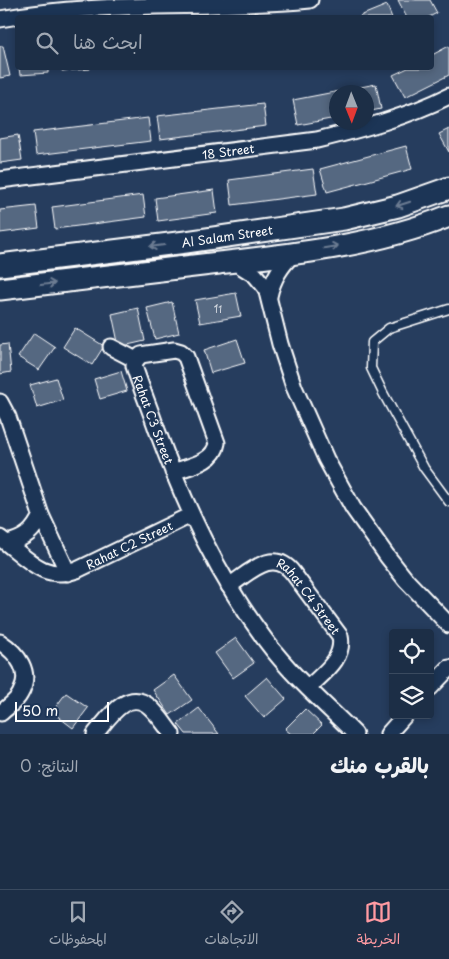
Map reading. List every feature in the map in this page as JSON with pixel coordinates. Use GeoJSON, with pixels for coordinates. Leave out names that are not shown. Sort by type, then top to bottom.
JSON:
{"type":"FeatureCollection","features":[{"type":"Feature","properties":{"kind":"street"},"geometry":{"type":"LineString","coordinates":[[21,15],[81,8],[228,2],[265,4],[310,0]]}},
{"type":"Feature","properties":{"kind":"street"},"geometry":{"type":"LineString","coordinates":[[0,19],[15,16]]}},
{"type":"Feature","properties":{"kind":"street","name":"18 Street"},"geometry":{"type":"LineString","coordinates":[[0,180],[317,140],[360,130],[394,119],[449,96]]}},
{"type":"Feature","properties":{"kind":"street","name":"Al Salam Street"},"geometry":{"type":"LineString","coordinates":[[0,265],[186,242],[344,219],[398,206],[449,188]]}},
{"type":"Feature","properties":{"kind":"street","name":"Al Salam Street"},"geometry":{"type":"LineString","coordinates":[[0,289],[294,253],[359,242],[449,216]]}},
{"type":"Feature","properties":{"kind":"street"},"geometry":{"type":"LineString","coordinates":[[269,296],[278,271],[294,253]]}},
{"type":"Feature","properties":{"kind":"street"},"geometry":{"type":"LineString","coordinates":[[233,261],[255,274],[269,296],[289,373],[314,434],[353,508],[387,556],[426,603],[449,626]]}},
{"type":"Feature","properties":{"kind":"street"},"geometry":{"type":"LineString","coordinates":[[112,347],[136,360]]}},
{"type":"Feature","properties":{"kind":"street","name":"Rahat C3 Street"},"geometry":{"type":"LineString","coordinates":[[173,472],[207,460],[216,450],[215,436],[186,357],[181,352],[174,350],[141,355],[136,360],[134,366],[173,472],[191,515],[229,586]]}},
{"type":"Feature","properties":{"kind":"street"},"geometry":{"type":"LineString","coordinates":[[0,402],[8,417],[42,515],[68,573],[59,575],[43,570],[4,541]]}},
{"type":"Feature","properties":{"kind":"street"},"geometry":{"type":"LineString","coordinates":[[4,541],[22,539],[28,535],[34,530],[42,515]]}},
{"type":"Feature","properties":{"kind":"street","name":"Rahat C2 Street"},"geometry":{"type":"LineString","coordinates":[[68,573],[191,515]]}},
{"type":"Feature","properties":{"kind":"street","name":"Rahat C4 Street"},"geometry":{"type":"LineString","coordinates":[[229,586],[270,561],[279,561],[287,565],[340,636],[342,645],[340,654],[335,661],[308,688]]}},
{"type":"Feature","properties":{"kind":"street"},"geometry":{"type":"LineString","coordinates":[[229,586],[267,642],[287,666],[355,734]]}},
{"type":"Feature","properties":{"kind":"street"},"geometry":{"type":"LineString","coordinates":[[0,642],[20,658],[24,670],[24,682],[20,693],[0,714]]}},
{"type":"Feature","properties":{"kind":"street"},"geometry":{"type":"LineString","coordinates":[[434,684],[449,668]]}},
{"type":"Feature","properties":{"kind":"street"},"geometry":{"type":"LineString","coordinates":[[95,734],[121,705],[131,701],[141,702],[150,707],[172,734]]}},
{"type":"Feature","properties":{"kind":"street"},"geometry":{"type":"LineString","coordinates":[[388,734],[401,719]]}},
{"type":"Feature","properties":{"kind":"lane"},"geometry":{"type":"LineString","coordinates":[[449,309],[389,328],[372,342],[371,368],[424,468],[449,502]]}},
{"type":"Feature","properties":{"kind":"building"},"geometry":{"type":"Polygon","coordinates":[[[398,0],[430,0],[437,13],[433,15],[406,15],[398,0]]]}},
{"type":"Feature","properties":{"kind":"building"},"geometry":{"type":"Polygon","coordinates":[[[387,5],[391,15],[362,15],[387,5]]]}},
{"type":"Feature","properties":{"kind":"building"},"geometry":{"type":"Polygon","coordinates":[[[0,46],[3,46],[10,76],[0,78],[0,46]]]}},
{"type":"Feature","properties":{"kind":"building"},"geometry":{"type":"Polygon","coordinates":[[[449,46],[449,75],[405,97],[393,75],[404,70],[434,70],[434,54],[449,46]]]}},
{"type":"Feature","properties":{"kind":"building"},"geometry":{"type":"Polygon","coordinates":[[[19,70],[48,70],[48,73],[20,75],[19,70]]]}},
{"type":"Feature","properties":{"kind":"building"},"geometry":{"type":"Polygon","coordinates":[[[376,84],[381,109],[374,110],[374,85],[371,85],[376,84]]]}},
{"type":"Feature","properties":{"kind":"building"},"geometry":{"type":"Polygon","coordinates":[[[329,93],[329,119],[298,125],[293,100],[329,93]]]}},
{"type":"Feature","properties":{"kind":"building"},"geometry":{"type":"Polygon","coordinates":[[[263,104],[266,126],[160,139],[157,116],[263,104]]]}},
{"type":"Feature","properties":{"kind":"building"},"geometry":{"type":"Polygon","coordinates":[[[148,118],[151,141],[36,155],[33,132],[148,118]]]}},
{"type":"Feature","properties":{"kind":"building"},"geometry":{"type":"Polygon","coordinates":[[[449,129],[449,152],[439,134],[449,129]]]}},
{"type":"Feature","properties":{"kind":"building"},"geometry":{"type":"Polygon","coordinates":[[[18,135],[22,160],[0,163],[0,138],[18,135]]]}},
{"type":"Feature","properties":{"kind":"building"},"geometry":{"type":"Polygon","coordinates":[[[406,146],[412,169],[327,192],[320,169],[406,146]]]}},
{"type":"Feature","properties":{"kind":"building"},"geometry":{"type":"Polygon","coordinates":[[[313,169],[317,194],[232,205],[229,180],[313,169]]]}},
{"type":"Feature","properties":{"kind":"building"},"geometry":{"type":"Polygon","coordinates":[[[214,190],[217,213],[158,221],[155,198],[214,190]]]}},
{"type":"Feature","properties":{"kind":"building"},"geometry":{"type":"Polygon","coordinates":[[[143,195],[146,217],[55,229],[52,207],[143,195]]]}},
{"type":"Feature","properties":{"kind":"building"},"geometry":{"type":"Polygon","coordinates":[[[36,206],[39,228],[0,233],[0,210],[36,206]]]}},
{"type":"Feature","properties":{"kind":"building"},"geometry":{"type":"Polygon","coordinates":[[[236,293],[241,316],[200,323],[195,300],[236,293]]]}},
{"type":"Feature","properties":{"kind":"building"},"geometry":{"type":"Polygon","coordinates":[[[172,302],[179,333],[155,339],[147,308],[172,302]]]}},
{"type":"Feature","properties":{"kind":"building"},"geometry":{"type":"Polygon","coordinates":[[[138,308],[145,341],[119,347],[112,314],[138,308]]]}},
{"type":"Feature","properties":{"kind":"building"},"geometry":{"type":"Polygon","coordinates":[[[75,328],[104,346],[92,365],[63,347],[75,328]]]}},
{"type":"Feature","properties":{"kind":"building"},"geometry":{"type":"Polygon","coordinates":[[[34,333],[55,347],[39,370],[18,357],[34,333]]]}},
{"type":"Feature","properties":{"kind":"building"},"geometry":{"type":"Polygon","coordinates":[[[237,339],[245,363],[211,373],[204,350],[237,339]]]}},
{"type":"Feature","properties":{"kind":"building"},"geometry":{"type":"Polygon","coordinates":[[[8,344],[11,372],[0,374],[0,345],[8,344]]]}},
{"type":"Feature","properties":{"kind":"building"},"geometry":{"type":"Polygon","coordinates":[[[121,371],[127,391],[100,399],[94,379],[121,371]]]}},
{"type":"Feature","properties":{"kind":"building"},"geometry":{"type":"Polygon","coordinates":[[[56,378],[63,400],[37,408],[30,385],[56,378]]]}},
{"type":"Feature","properties":{"kind":"building"},"geometry":{"type":"Polygon","coordinates":[[[236,638],[254,663],[233,678],[215,653],[236,638]]]}},
{"type":"Feature","properties":{"kind":"building"},"geometry":{"type":"Polygon","coordinates":[[[174,675],[192,700],[170,715],[153,690],[174,675]]]}},
{"type":"Feature","properties":{"kind":"building"},"geometry":{"type":"Polygon","coordinates":[[[267,677],[286,699],[264,718],[245,696],[267,677]]]}},
{"type":"Feature","properties":{"kind":"building"},"geometry":{"type":"Polygon","coordinates":[[[66,693],[88,708],[73,728],[52,712],[66,693]]]}},
{"type":"Feature","properties":{"kind":"building"},"geometry":{"type":"Polygon","coordinates":[[[199,708],[219,734],[186,734],[178,724],[199,708]]]}},
{"type":"Feature","properties":{"kind":"building"},"geometry":{"type":"Polygon","coordinates":[[[305,709],[322,725],[313,734],[291,734],[285,729],[305,709]]]}}]}
